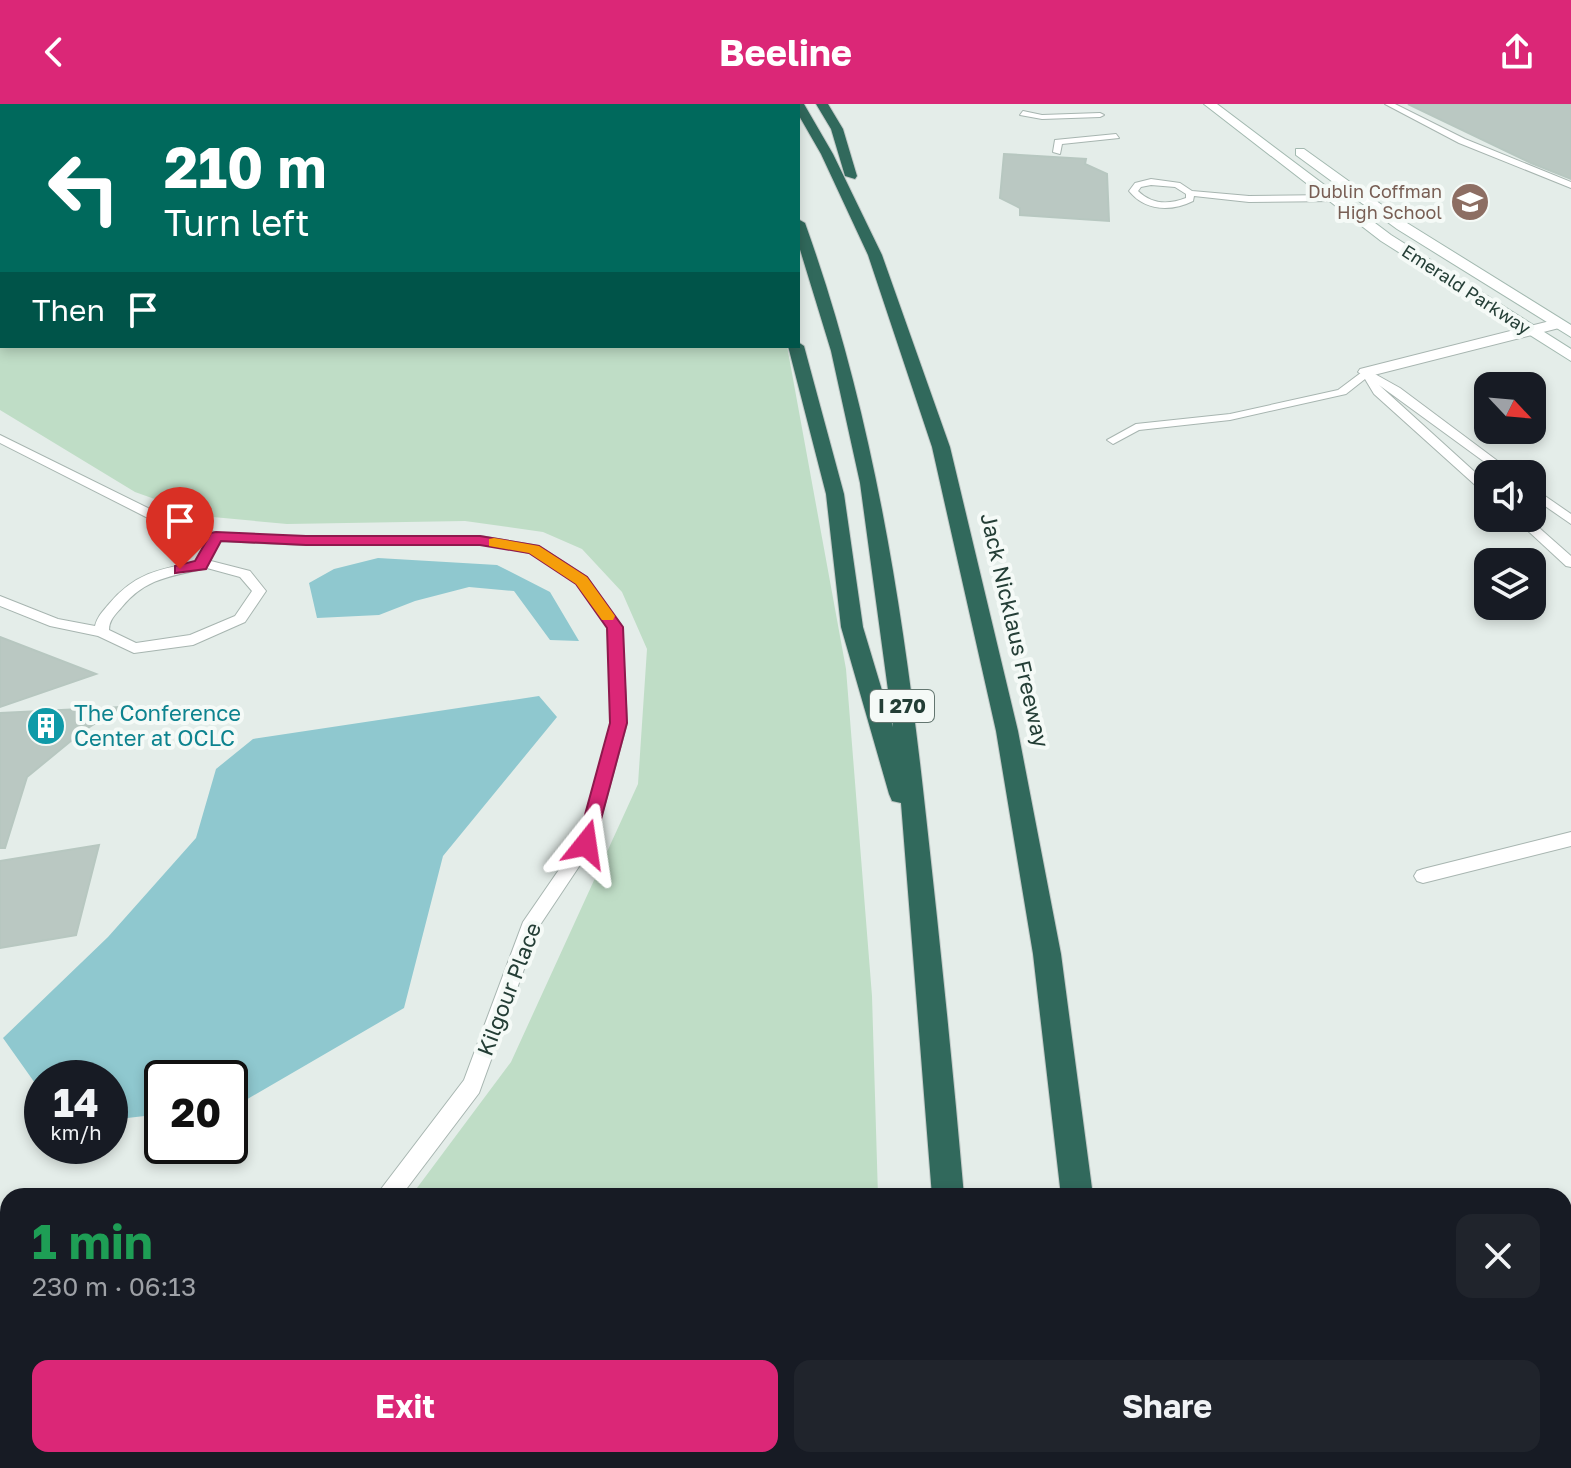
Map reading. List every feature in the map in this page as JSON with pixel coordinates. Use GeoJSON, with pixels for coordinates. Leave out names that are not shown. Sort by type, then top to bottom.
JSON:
{"type":"FeatureCollection","features":[{"type":"Feature","properties":{"kind":"highway"},"geometry":{"type":"LineString","coordinates":[[822,104],[837,129],[875,255]]}},
{"type":"Feature","properties":{"kind":"highway","name":"Jack Nicklaus Freeway"},"geometry":{"type":"LineString","coordinates":[[800,107],[827,154],[875,255],[941,447],[1007,731],[1047,954],[1076,1188]]}},
{"type":"Feature","properties":{"kind":"highway","name":"I 270"},"geometry":{"type":"LineString","coordinates":[[800,229],[842,359],[888,584],[932,979],[947,1188]]}},
{"type":"Feature","properties":{"kind":"highway"},"geometry":{"type":"LineString","coordinates":[[797,348],[835,494],[852,627],[918,849]]}},
{"type":"Feature","properties":{"kind":"main road","name":"Emerald Parkway"},"geometry":{"type":"LineString","coordinates":[[1210,104],[1398,246],[1571,356]]}},
{"type":"Feature","properties":{"kind":"main road","name":"Emerald Parkway"},"geometry":{"type":"LineString","coordinates":[[1292,146],[1402,226],[1565,328]]}},
{"type":"Feature","properties":{"kind":"main road"},"geometry":{"type":"LineString","coordinates":[[1366,372],[1530,331],[1565,328]]}},
{"type":"Feature","properties":{"kind":"lane"},"geometry":{"type":"LineString","coordinates":[[1389,104],[1462,141],[1571,185]]}},
{"type":"Feature","properties":{"kind":"lane"},"geometry":{"type":"LineString","coordinates":[[1023,113],[1042,117],[1099,114],[1117,137],[1058,142],[1057,152]]}},
{"type":"Feature","properties":{"kind":"lane"},"geometry":{"type":"LineString","coordinates":[[1190,193],[1187,202],[1165,206],[1144,201],[1133,191],[1144,183],[1160,182],[1177,185],[1190,193],[1249,199],[1333,198]]}},
{"type":"Feature","properties":{"kind":"lane"},"geometry":{"type":"LineString","coordinates":[[1113,440],[1136,427],[1230,417],[1342,392],[1366,372]]}},
{"type":"Feature","properties":{"kind":"lane"},"geometry":{"type":"LineString","coordinates":[[1366,372],[1396,390],[1490,460]]}},
{"type":"Feature","properties":{"kind":"lane"},"geometry":{"type":"LineString","coordinates":[[1366,372],[1378,392],[1474,478]]}},
{"type":"Feature","properties":{"kind":"lane","name":"Kilgour Place"},"geometry":{"type":"LineString","coordinates":[[0,438],[150,514],[216,537],[306,541],[480,540],[534,549],[582,580],[615,627],[619,723],[586,844],[532,922],[472,1086],[394,1188]]}},
{"type":"Feature","properties":{"kind":"lane"},"geometry":{"type":"LineString","coordinates":[[1546,501],[1571,520]]}},
{"type":"Feature","properties":{"kind":"lane"},"geometry":{"type":"LineString","coordinates":[[1536,532],[1571,563]]}},
{"type":"Feature","properties":{"kind":"lane"},"geometry":{"type":"LineString","coordinates":[[201,565],[216,537]]}},
{"type":"Feature","properties":{"kind":"lane"},"geometry":{"type":"LineString","coordinates":[[0,601],[55,623],[102,632],[134,648],[193,640],[240,619],[259,591],[245,574],[207,564],[160,574],[129,589],[102,622],[102,632]]}},
{"type":"Feature","properties":{"kind":"lane"},"geometry":{"type":"LineString","coordinates":[[1423,876],[1571,839]]}},
{"type":"Feature","properties":{"kind":"green space"},"geometry":{"type":"Polygon","coordinates":[[[0,348],[787,348],[846,669],[872,996],[878,1188],[417,1188],[511,1062],[638,784],[647,649],[622,592],[582,549],[543,532],[465,521],[287,524],[202,516],[135,492],[0,410],[0,348]]]}},
{"type":"Feature","properties":{"kind":"water"},"geometry":{"type":"Polygon","coordinates":[[[378,558],[497,565],[550,592],[579,641],[550,640],[514,591],[469,587],[415,601],[379,615],[317,618],[309,583],[334,569],[378,558]]]}},
{"type":"Feature","properties":{"kind":"water"},"geometry":{"type":"Polygon","coordinates":[[[539,696],[557,717],[443,856],[404,1008],[248,1099],[248,1060],[144,1060],[144,1116],[128,1118],[128,1060],[24,1060],[24,1068],[3,1038],[108,937],[196,838],[216,769],[253,739],[539,696]]]}},
{"type":"Feature","properties":{"kind":"building"},"geometry":{"type":"Polygon","coordinates":[[[1408,104],[1571,104],[1571,179],[1531,163],[1408,104]]]}},
{"type":"Feature","properties":{"kind":"building"},"geometry":{"type":"Polygon","coordinates":[[[1004,154],[1086,159],[1085,164],[1107,174],[1109,221],[1020,215],[1020,208],[1000,198],[1004,154]]]}},
{"type":"Feature","properties":{"kind":"building"},"geometry":{"type":"Polygon","coordinates":[[[0,637],[96,674],[0,707],[0,637]]]}},
{"type":"Feature","properties":{"kind":"building"},"geometry":{"type":"Polygon","coordinates":[[[122,707],[83,731],[27,777],[5,848],[0,848],[0,713],[122,707]]]}},
{"type":"Feature","properties":{"kind":"building"},"geometry":{"type":"Polygon","coordinates":[[[99,845],[76,935],[0,948],[0,861],[99,845]]]}},
{"type":"Feature","properties":{"kind":"slow traffic"},"geometry":{"type":"LineString","coordinates":[[494,543],[534,549],[582,580],[607,616]]}},
{"type":"Feature","properties":{"kind":"place","name":"Dublin Coffman High School"},"geometry":{"type":"Point","coordinates":[1470,202]}},
{"type":"Feature","properties":{"kind":"place","name":"The Conference Center at OCLC"},"geometry":{"type":"Point","coordinates":[46,726]}},
{"type":"Feature","properties":{"kind":"route"},"geometry":{"type":"LineString","coordinates":[[180,569],[201,565],[216,537],[306,541],[480,540],[534,549],[582,580],[615,627],[619,723],[586,844]]}}]}
